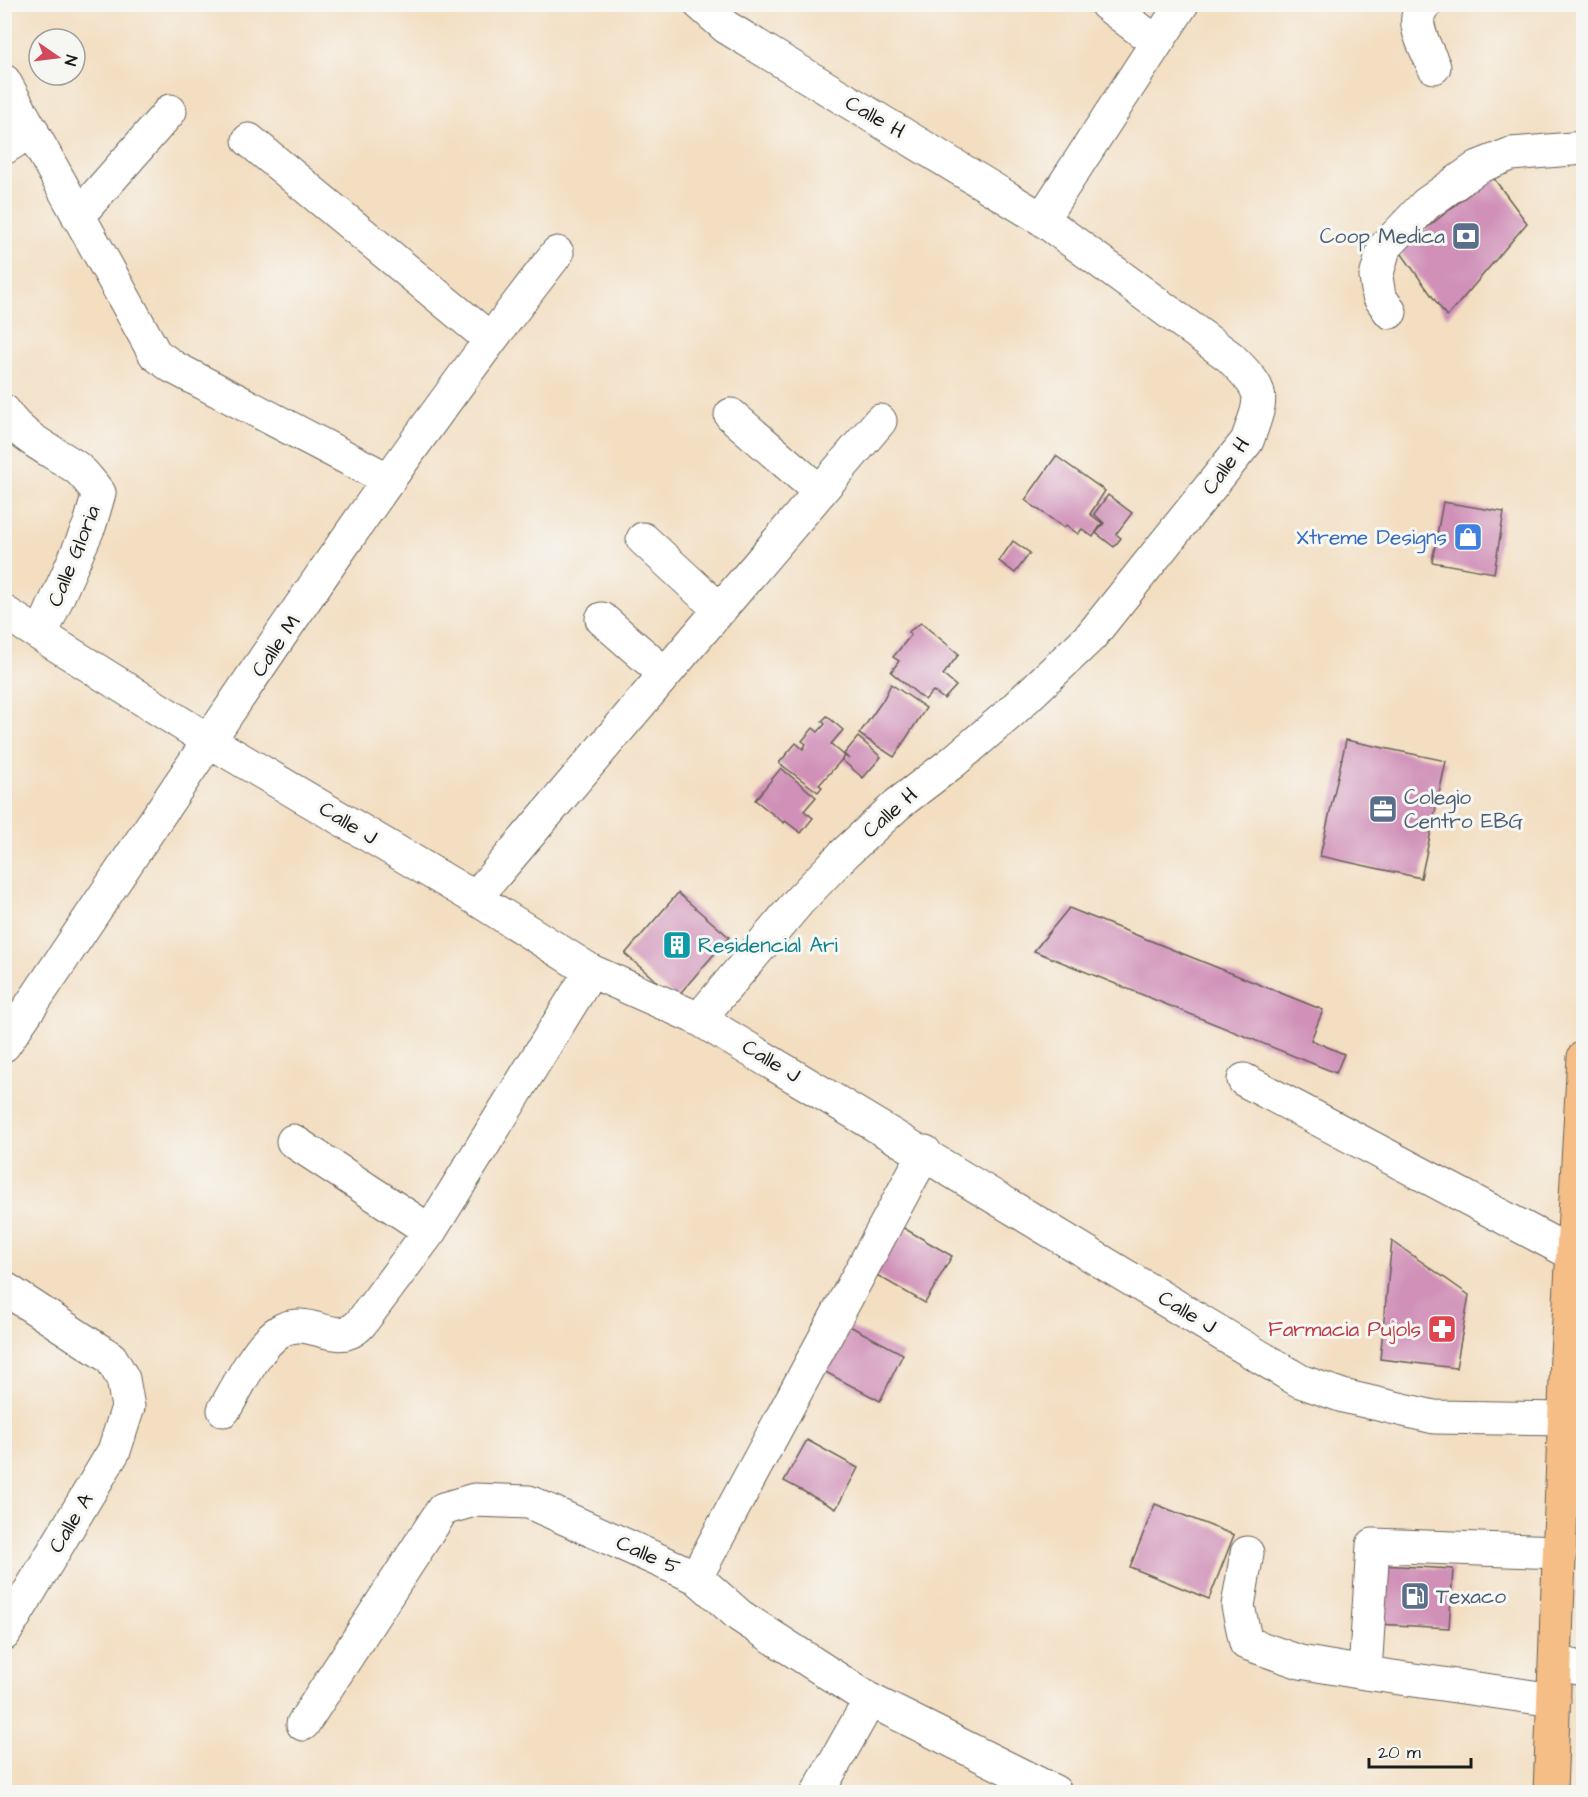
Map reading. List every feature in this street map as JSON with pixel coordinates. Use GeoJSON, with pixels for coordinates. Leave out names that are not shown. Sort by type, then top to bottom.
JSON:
{"type":"FeatureCollection","features":[{"type":"Feature","properties":{"kind":"main road"},"geometry":{"type":"LineString","coordinates":[[1550,1792],[1554,1700],[1570,1665],[1560,1552],[1566,1419],[1575,1359],[1573,1254],[1584,1057]]}},
{"type":"Feature","properties":{"kind":"street","name":"Calle H"},"geometry":{"type":"LineString","coordinates":[[699,1019],[799,901],[843,855],[898,804],[953,762],[1010,713],[1091,636],[1247,441],[1260,405],[1259,392],[1252,379],[1230,357],[1042,219],[764,51],[726,27],[700,4]]}},
{"type":"Feature","properties":{"kind":"street"},"geometry":{"type":"LineString","coordinates":[[1107,4],[1156,42]]}},
{"type":"Feature","properties":{"kind":"street"},"geometry":{"type":"LineString","coordinates":[[1042,219],[1182,4]]}},
{"type":"Feature","properties":{"kind":"street"},"geometry":{"type":"LineString","coordinates":[[1425,4],[1417,26],[1434,66]]}},
{"type":"Feature","properties":{"kind":"street"},"geometry":{"type":"LineString","coordinates":[[4,81],[155,354],[173,368],[389,480]]}},
{"type":"Feature","properties":{"kind":"street"},"geometry":{"type":"LineString","coordinates":[[78,216],[170,111]]}},
{"type":"Feature","properties":{"kind":"street"},"geometry":{"type":"LineString","coordinates":[[4,148],[32,130]]}},
{"type":"Feature","properties":{"kind":"street"},"geometry":{"type":"LineString","coordinates":[[249,140],[490,339]]}},
{"type":"Feature","properties":{"kind":"street"},"geometry":{"type":"LineString","coordinates":[[1390,312],[1379,296],[1376,276],[1384,248],[1426,204],[1478,167],[1511,154],[1584,148]]}},
{"type":"Feature","properties":{"kind":"street","name":"Calle M"},"geometry":{"type":"LineString","coordinates":[[4,1045],[389,480],[490,339],[557,253]]}},
{"type":"Feature","properties":{"kind":"street","name":"Calle Gloria"},"geometry":{"type":"LineString","coordinates":[[4,411],[10,420],[40,445],[80,470],[99,493],[90,524],[41,635]]}},
{"type":"Feature","properties":{"kind":"street"},"geometry":{"type":"LineString","coordinates":[[731,415],[820,492]]}},
{"type":"Feature","properties":{"kind":"street"},"geometry":{"type":"LineString","coordinates":[[475,898],[880,421]]}},
{"type":"Feature","properties":{"kind":"street"},"geometry":{"type":"LineString","coordinates":[[643,539],[720,610]]}},
{"type":"Feature","properties":{"kind":"street","name":"Calle J"},"geometry":{"type":"LineString","coordinates":[[4,612],[211,742],[475,898],[591,971],[699,1019],[925,1152],[1300,1381],[1343,1396],[1434,1417],[1566,1419]]}},
{"type":"Feature","properties":{"kind":"street"},"geometry":{"type":"LineString","coordinates":[[602,619],[665,674]]}},
{"type":"Feature","properties":{"kind":"street"},"geometry":{"type":"LineString","coordinates":[[224,1410],[266,1343],[279,1332],[298,1324],[337,1334],[348,1334],[355,1330],[430,1231],[591,971]]}},
{"type":"Feature","properties":{"kind":"street"},"geometry":{"type":"LineString","coordinates":[[1244,1080],[1573,1254]]}},
{"type":"Feature","properties":{"kind":"street"},"geometry":{"type":"LineString","coordinates":[[293,1141],[430,1231]]}},
{"type":"Feature","properties":{"kind":"street"},"geometry":{"type":"LineString","coordinates":[[696,1576],[925,1152]]}},
{"type":"Feature","properties":{"kind":"street","name":"Calle A"},"geometry":{"type":"LineString","coordinates":[[4,1288],[111,1358],[123,1379],[128,1407],[114,1451],[6,1628]]}},
{"type":"Feature","properties":{"kind":"street","name":"Calle 5"},"geometry":{"type":"LineString","coordinates":[[303,1724],[443,1509],[474,1500],[529,1502],[696,1576],[740,1616],[870,1700],[1056,1792]]}},
{"type":"Feature","properties":{"kind":"street"},"geometry":{"type":"LineString","coordinates":[[1365,1673],[1373,1545],[1560,1552]]}},
{"type":"Feature","properties":{"kind":"street"},"geometry":{"type":"LineString","coordinates":[[1247,1553],[1238,1606],[1246,1643],[1300,1662],[1554,1700]]}},
{"type":"Feature","properties":{"kind":"street"},"geometry":{"type":"LineString","coordinates":[[818,1792],[870,1700]]}},
{"type":"Feature","properties":{"kind":"building","name":"Coop Medica"},"geometry":{"type":"Polygon","coordinates":[[[1492,176],[1527,223],[1447,317],[1399,250],[1492,176]]]}},
{"type":"Feature","properties":{"kind":"building"},"geometry":{"type":"Polygon","coordinates":[[[1056,456],[1105,491],[1090,514],[1102,523],[1093,537],[1082,529],[1078,534],[1066,525],[1064,528],[1025,500],[1056,456]]]}},
{"type":"Feature","properties":{"kind":"building"},"geometry":{"type":"Polygon","coordinates":[[[1108,495],[1132,513],[1116,534],[1121,538],[1114,547],[1096,533],[1104,523],[1094,514],[1108,495]]]}},
{"type":"Feature","properties":{"kind":"building","name":"Xtreme Designs"},"geometry":{"type":"Polygon","coordinates":[[[1443,502],[1504,512],[1494,573],[1432,562],[1443,502]]]}},
{"type":"Feature","properties":{"kind":"building"},"geometry":{"type":"Polygon","coordinates":[[[1013,541],[1030,553],[1015,573],[999,561],[1013,541]]]}},
{"type":"Feature","properties":{"kind":"building"},"geometry":{"type":"Polygon","coordinates":[[[921,623],[959,654],[943,675],[956,686],[944,699],[933,691],[925,700],[891,672],[899,661],[893,657],[911,635],[908,632],[921,623]]]}},
{"type":"Feature","properties":{"kind":"building"},"geometry":{"type":"Polygon","coordinates":[[[891,684],[926,708],[894,757],[859,734],[883,700],[891,684]]]}},
{"type":"Feature","properties":{"kind":"building"},"geometry":{"type":"Polygon","coordinates":[[[827,716],[843,730],[831,744],[845,756],[819,785],[822,787],[818,792],[779,763],[796,743],[803,749],[806,744],[802,741],[813,728],[818,732],[825,724],[822,721],[827,716]]]}},
{"type":"Feature","properties":{"kind":"building"},"geometry":{"type":"Polygon","coordinates":[[[858,737],[881,757],[863,778],[842,760],[845,756],[849,759],[844,754],[858,737]]]}},
{"type":"Feature","properties":{"kind":"building","name":"Colegio Centro EBG"},"geometry":{"type":"Polygon","coordinates":[[[1346,740],[1446,761],[1421,878],[1320,856],[1346,740]]]}},
{"type":"Feature","properties":{"kind":"building"},"geometry":{"type":"Polygon","coordinates":[[[781,768],[816,797],[804,811],[813,818],[801,833],[755,800],[781,768]]]}},
{"type":"Feature","properties":{"kind":"building","name":"Residencial Ari"},"geometry":{"type":"Polygon","coordinates":[[[678,893],[729,937],[676,998],[625,954],[678,893]]]}},
{"type":"Feature","properties":{"kind":"building"},"geometry":{"type":"Polygon","coordinates":[[[1069,908],[1323,1010],[1311,1040],[1344,1054],[1336,1073],[1034,951],[1069,908]]]}},
{"type":"Feature","properties":{"kind":"building"},"geometry":{"type":"Polygon","coordinates":[[[895,1223],[952,1256],[925,1303],[868,1270],[895,1223]]]}},
{"type":"Feature","properties":{"kind":"building"},"geometry":{"type":"Polygon","coordinates":[[[1392,1241],[1469,1295],[1456,1368],[1380,1359],[1392,1241]]]}},
{"type":"Feature","properties":{"kind":"building"},"geometry":{"type":"Polygon","coordinates":[[[840,1321],[903,1354],[880,1401],[816,1367],[840,1321]]]}},
{"type":"Feature","properties":{"kind":"building"},"geometry":{"type":"Polygon","coordinates":[[[807,1440],[858,1468],[836,1509],[784,1481],[807,1440]]]}},
{"type":"Feature","properties":{"kind":"building"},"geometry":{"type":"Polygon","coordinates":[[[1155,1504],[1234,1535],[1209,1599],[1130,1567],[1155,1504]]]}},
{"type":"Feature","properties":{"kind":"building","name":"Texaco"},"geometry":{"type":"Polygon","coordinates":[[[1380,1565],[1453,1569],[1449,1628],[1377,1624],[1380,1565]]]}},
{"type":"Feature","properties":{"kind":"place","name":"Coop Medica"},"geometry":{"type":"Point","coordinates":[1466,236]}},
{"type":"Feature","properties":{"kind":"place","name":"Xtreme Designs"},"geometry":{"type":"Point","coordinates":[1468,537]}},
{"type":"Feature","properties":{"kind":"place","name":"Colegio Centro EBG"},"geometry":{"type":"Point","coordinates":[1383,809]}},
{"type":"Feature","properties":{"kind":"place","name":"Residencial Ari"},"geometry":{"type":"Point","coordinates":[677,945]}},
{"type":"Feature","properties":{"kind":"place","name":"Farmacia Pujols"},"geometry":{"type":"Point","coordinates":[1442,1329]}},
{"type":"Feature","properties":{"kind":"place","name":"Texaco"},"geometry":{"type":"Point","coordinates":[1415,1596]}}]}
